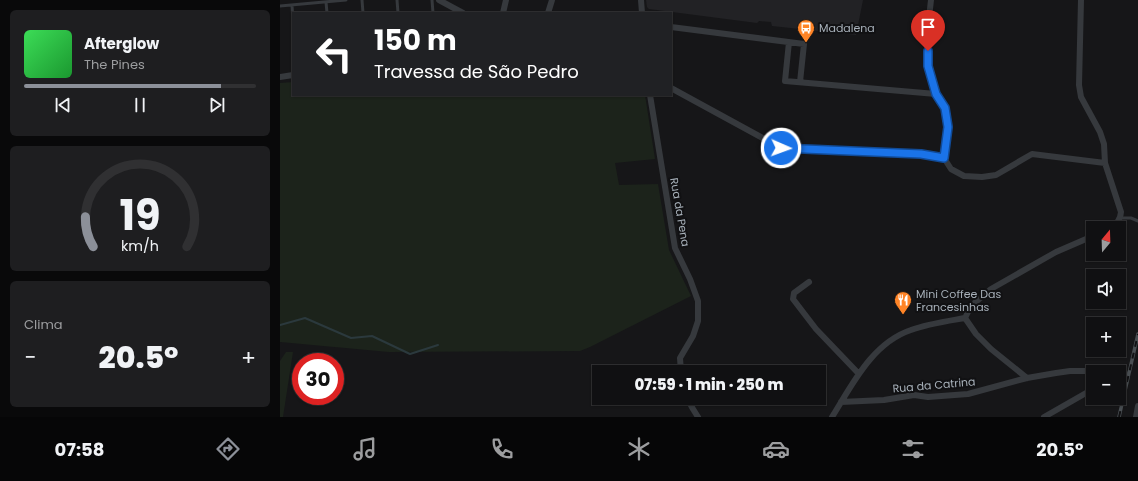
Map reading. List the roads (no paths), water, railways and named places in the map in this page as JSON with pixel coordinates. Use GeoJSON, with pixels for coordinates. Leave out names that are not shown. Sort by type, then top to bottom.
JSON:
{"type":"FeatureCollection","features":[{"type":"Feature","properties":{"kind":"street"},"geometry":{"type":"LineString","coordinates":[[439,0],[461,12]]}},
{"type":"Feature","properties":{"kind":"street"},"geometry":{"type":"LineString","coordinates":[[503,12],[506,0]]}},
{"type":"Feature","properties":{"kind":"street"},"geometry":{"type":"LineString","coordinates":[[548,12],[552,0]]}},
{"type":"Feature","properties":{"kind":"street"},"geometry":{"type":"LineString","coordinates":[[641,0],[642,12]]}},
{"type":"Feature","properties":{"kind":"street"},"geometry":{"type":"LineString","coordinates":[[931,0],[927,36],[928,66],[936,94],[945,108],[948,127],[944,158],[951,169],[964,176],[982,177],[996,175],[1032,154],[1105,163]]}},
{"type":"Feature","properties":{"kind":"street"},"geometry":{"type":"LineString","coordinates":[[1081,0],[1079,85],[1081,97],[1100,132],[1104,144],[1105,163],[1121,212],[1118,221]]}},
{"type":"Feature","properties":{"kind":"street"},"geometry":{"type":"LineString","coordinates":[[672,27],[804,44],[800,82]]}},
{"type":"Feature","properties":{"kind":"street"},"geometry":{"type":"LineString","coordinates":[[789,42],[785,81],[936,94]]}},
{"type":"Feature","properties":{"kind":"street"},"geometry":{"type":"LineString","coordinates":[[280,77],[292,75]]}},
{"type":"Feature","properties":{"kind":"street"},"geometry":{"type":"LineString","coordinates":[[672,89],[781,148],[921,154],[944,158]]}},
{"type":"Feature","properties":{"kind":"street","name":"Rua da Pena"},"geometry":{"type":"LineString","coordinates":[[650,96],[675,248],[690,279],[698,301],[698,322],[693,336],[680,358],[680,365]]}},
{"type":"Feature","properties":{"kind":"street"},"geometry":{"type":"LineString","coordinates":[[965,318],[971,306],[991,289],[1056,252],[1086,239]]}},
{"type":"Feature","properties":{"kind":"street"},"geometry":{"type":"LineString","coordinates":[[809,282],[794,293],[793,299],[816,329],[859,374]]}},
{"type":"Feature","properties":{"kind":"street"},"geometry":{"type":"LineString","coordinates":[[832,417],[859,374],[875,354],[894,338],[911,330],[965,318]]}},
{"type":"Feature","properties":{"kind":"street"},"geometry":{"type":"LineString","coordinates":[[965,318],[976,334],[991,349],[1027,378]]}},
{"type":"Feature","properties":{"kind":"street","name":"Rua da Catrina"},"geometry":{"type":"LineString","coordinates":[[841,402],[884,400],[914,395],[928,397],[968,394],[1027,378],[1070,371],[1086,370]]}},
{"type":"Feature","properties":{"kind":"street"},"geometry":{"type":"LineString","coordinates":[[1044,417],[1086,393]]}},
{"type":"Feature","properties":{"kind":"street"},"geometry":{"type":"LineString","coordinates":[[691,405],[698,417]]}},
{"type":"Feature","properties":{"kind":"street"},"geometry":{"type":"LineString","coordinates":[[1136,417],[1138,406]]}},
{"type":"Feature","properties":{"kind":"lane"},"geometry":{"type":"LineString","coordinates":[[280,6],[346,0]]}},
{"type":"Feature","properties":{"kind":"lane"},"geometry":{"type":"LineString","coordinates":[[362,0],[363,12]]}},
{"type":"Feature","properties":{"kind":"lane"},"geometry":{"type":"LineString","coordinates":[[397,0],[398,12]]}},
{"type":"Feature","properties":{"kind":"lane"},"geometry":{"type":"LineString","coordinates":[[432,0],[433,12]]}},
{"type":"Feature","properties":{"kind":"lane"},"geometry":{"type":"LineString","coordinates":[[326,2],[327,12]]}},
{"type":"Feature","properties":{"kind":"lane"},"geometry":{"type":"LineString","coordinates":[[292,5],[292,12]]}},
{"type":"Feature","properties":{"kind":"lane"},"geometry":{"type":"LineString","coordinates":[[1120,218],[1130,218],[1138,221]]}},
{"type":"Feature","properties":{"kind":"waterway"},"geometry":{"type":"LineString","coordinates":[[280,325],[305,318],[351,338],[372,336],[410,354],[438,345]]}},
{"type":"Feature","properties":{"kind":"railway"},"geometry":{"type":"LineString","coordinates":[[1119,417],[1138,334]]}},
{"type":"Feature","properties":{"kind":"place","name":"Madalena"},"geometry":{"type":"Point","coordinates":[806,43]}},
{"type":"Feature","properties":{"kind":"place","name":"Mini Coffee Das Francesinhas"},"geometry":{"type":"Point","coordinates":[903,315]}}]}
